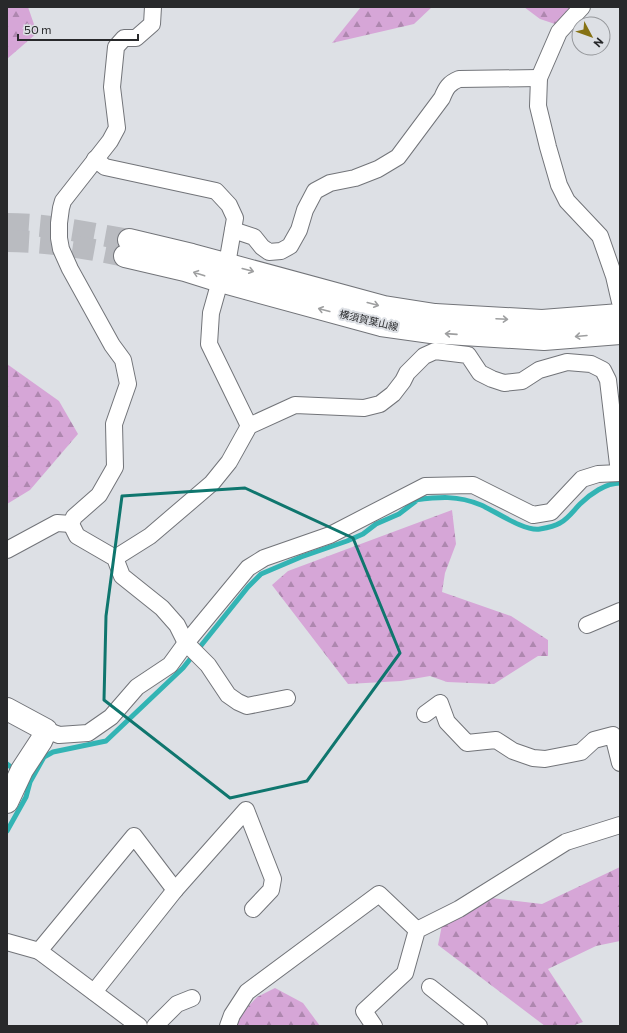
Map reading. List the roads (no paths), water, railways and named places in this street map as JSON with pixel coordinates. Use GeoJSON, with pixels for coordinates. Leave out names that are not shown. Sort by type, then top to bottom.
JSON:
{"type":"FeatureCollection","features":[{"type":"Feature","properties":{"kind":"main road","name":"横須賀葉山線"},"geometry":{"type":"LineString","coordinates":[[127,248],[223,272],[384,307],[435,315],[542,321],[620,315]]}},
{"type":"Feature","properties":{"kind":"main road","name":"横須賀葉山線"},"geometry":{"type":"LineString","coordinates":[[223,272],[381,325],[431,332],[544,339],[620,333]]}},
{"type":"Feature","properties":{"kind":"main road"},"geometry":{"type":"LineString","coordinates":[[7,709],[46,730],[42,741],[22,770],[7,802]]}},
{"type":"Feature","properties":{"kind":"street"},"geometry":{"type":"LineString","coordinates":[[153,7],[152,24],[136,38],[124,38],[116,47],[112,87],[117,128],[110,141],[63,201],[60,208],[59,238],[61,250],[112,345],[123,360],[128,384],[114,424],[115,467],[99,495],[74,517],[71,524],[77,536],[116,558],[122,576],[162,608],[178,625],[186,643],[208,665],[228,694],[238,702],[247,706],[287,698]]}},
{"type":"Feature","properties":{"kind":"street"},"geometry":{"type":"LineString","coordinates":[[582,7],[559,32],[539,78],[538,106],[559,184],[568,201],[600,236],[614,276],[620,302]]}},
{"type":"Feature","properties":{"kind":"street"},"geometry":{"type":"LineString","coordinates":[[233,230],[254,237],[262,247],[269,252],[281,251],[290,246],[299,230],[305,210],[315,192],[330,183],[355,178],[378,169],[398,157],[442,98],[447,86],[450,83],[459,79],[539,78]]}},
{"type":"Feature","properties":{"kind":"street"},"geometry":{"type":"LineString","coordinates":[[95,159],[105,167],[216,191],[229,205],[235,218],[223,272],[211,313],[209,344],[249,426]]}},
{"type":"Feature","properties":{"kind":"street"},"geometry":{"type":"LineString","coordinates":[[46,730],[59,735],[88,733],[111,717],[137,687],[170,664],[248,568],[264,558],[330,535],[425,486],[473,485],[533,515],[551,512],[582,479],[598,474],[620,473],[608,380],[603,370],[591,364],[567,362],[539,370],[522,381],[504,383],[492,380],[480,373],[468,355],[456,352],[435,351],[424,356],[415,364],[392,394],[380,404],[364,408],[295,405],[249,426],[229,462],[212,483],[150,536],[116,558]]}},
{"type":"Feature","properties":{"kind":"street"},"geometry":{"type":"LineString","coordinates":[[7,550],[56,523],[71,524]]}},
{"type":"Feature","properties":{"kind":"street"},"geometry":{"type":"LineString","coordinates":[[587,625],[620,611]]}},
{"type":"Feature","properties":{"kind":"street"},"geometry":{"type":"LineString","coordinates":[[425,714],[440,704],[446,722],[467,743],[496,740],[513,751],[533,758],[544,759],[581,752],[594,740],[613,735],[620,763]]}},
{"type":"Feature","properties":{"kind":"street"},"geometry":{"type":"LineString","coordinates":[[94,992],[175,890],[246,810],[273,879],[271,890],[253,909]]}},
{"type":"Feature","properties":{"kind":"street"},"geometry":{"type":"LineString","coordinates":[[374,1026],[364,1011],[404,974],[418,930],[459,909],[566,842],[620,825]]}},
{"type":"Feature","properties":{"kind":"street"},"geometry":{"type":"LineString","coordinates":[[39,951],[134,836],[175,890]]}},
{"type":"Feature","properties":{"kind":"street"},"geometry":{"type":"LineString","coordinates":[[228,1026],[232,1015],[247,992],[379,894],[418,930]]}},
{"type":"Feature","properties":{"kind":"street"},"geometry":{"type":"LineString","coordinates":[[7,942],[39,951],[139,1026]]}},
{"type":"Feature","properties":{"kind":"street"},"geometry":{"type":"LineString","coordinates":[[430,987],[478,1026]]}},
{"type":"Feature","properties":{"kind":"street"},"geometry":{"type":"LineString","coordinates":[[155,1026],[178,1004],[192,998]]}},
{"type":"Feature","properties":{"kind":"waterway"},"geometry":{"type":"LineString","coordinates":[[7,831],[26,797],[30,782],[44,757],[53,752],[106,741],[183,668],[248,587],[261,574],[301,557],[363,534],[376,524],[399,514],[416,501],[415,500],[456,498],[481,505],[526,527],[540,529],[553,526],[563,521],[584,500],[598,490],[615,483],[620,483]]}},
{"type":"Feature","properties":{"kind":"waterway"},"geometry":{"type":"LineString","coordinates":[[7,764],[16,771]]}},
{"type":"Feature","properties":{"kind":"tunnel"},"geometry":{"type":"LineString","coordinates":[[7,224],[53,227],[129,240]]}},
{"type":"Feature","properties":{"kind":"tunnel"},"geometry":{"type":"LineString","coordinates":[[7,241],[37,242],[96,250],[125,256]]}}]}
